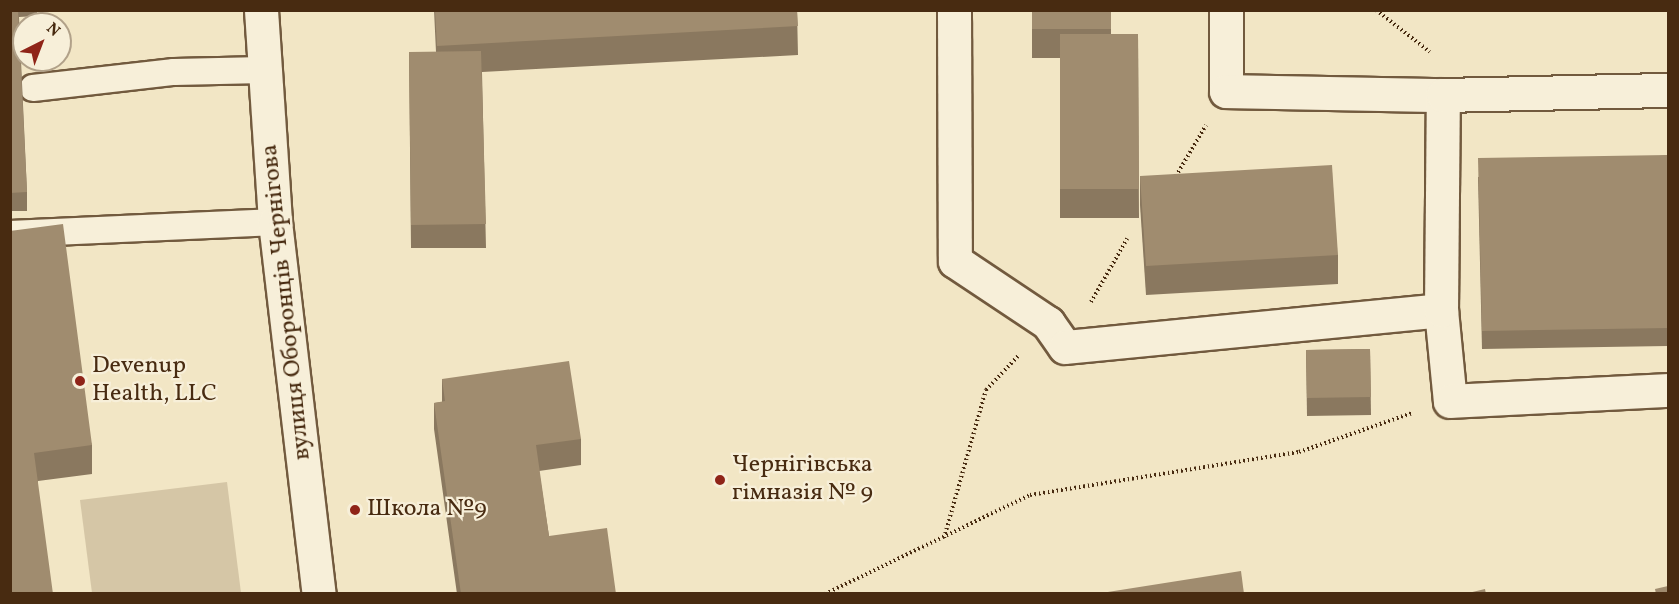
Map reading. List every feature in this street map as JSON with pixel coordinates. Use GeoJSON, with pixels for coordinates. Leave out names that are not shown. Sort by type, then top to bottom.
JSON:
{"type":"FeatureCollection","features":[{"type":"Feature","properties":{"kind":"street","name":"вулиця Оборонців Чернігова"},"geometry":{"type":"LineString","coordinates":[[261,10],[275,222],[319,594]]}},
{"type":"Feature","properties":{"kind":"street"},"geometry":{"type":"LineString","coordinates":[[954,10],[955,261],[1057,335],[1441,310]]}},
{"type":"Feature","properties":{"kind":"street"},"geometry":{"type":"LineString","coordinates":[[1226,10],[1226,91],[1443,95],[1668,90]]}},
{"type":"Feature","properties":{"kind":"street"},"geometry":{"type":"LineString","coordinates":[[1443,95],[1441,310],[1450,401],[1668,390]]}},
{"type":"Feature","properties":{"kind":"lane"},"geometry":{"type":"LineString","coordinates":[[33,88],[174,72],[264,70]]}},
{"type":"Feature","properties":{"kind":"lane"},"geometry":{"type":"LineString","coordinates":[[10,234],[275,222]]}},
{"type":"Feature","properties":{"kind":"path"},"geometry":{"type":"LineString","coordinates":[[1175,178],[1226,91]]}},
{"type":"Feature","properties":{"kind":"path"},"geometry":{"type":"LineString","coordinates":[[944,539],[986,390],[1057,335],[1127,239]]}},
{"type":"Feature","properties":{"kind":"path"},"geometry":{"type":"LineString","coordinates":[[825,594],[944,539],[1029,495],[1299,452],[1450,401]]}},
{"type":"Feature","properties":{"kind":"shaded area"},"geometry":{"type":"Polygon","coordinates":[[[227,482],[241,593],[92,593],[80,500],[227,482]]]}},
{"type":"Feature","properties":{"kind":"building"},"geometry":{"type":"Polygon","coordinates":[[[10,10],[18,10],[18,12],[12,12],[12,72],[21,72],[27,192],[10,193],[10,10]]]}},
{"type":"Feature","properties":{"kind":"building"},"geometry":{"type":"Polygon","coordinates":[[[435,10],[797,10],[798,26],[437,46],[435,10]]]}},
{"type":"Feature","properties":{"kind":"building"},"geometry":{"type":"Polygon","coordinates":[[[1032,10],[1111,10],[1111,29],[1032,29],[1032,10]]]}},
{"type":"Feature","properties":{"kind":"building"},"geometry":{"type":"Polygon","coordinates":[[[1060,34],[1138,34],[1139,189],[1060,189],[1060,34]]]}},
{"type":"Feature","properties":{"kind":"building"},"geometry":{"type":"Polygon","coordinates":[[[481,51],[486,224],[411,225],[409,52],[481,51]]]}},
{"type":"Feature","properties":{"kind":"building"},"geometry":{"type":"Polygon","coordinates":[[[1668,155],[1668,328],[1482,331],[1478,158],[1668,155]]]}},
{"type":"Feature","properties":{"kind":"building"},"geometry":{"type":"Polygon","coordinates":[[[1332,165],[1338,255],[1146,266],[1140,176],[1332,165]]]}},
{"type":"Feature","properties":{"kind":"building"},"geometry":{"type":"Polygon","coordinates":[[[63,224],[92,445],[34,453],[53,594],[10,594],[10,231],[63,224]]]}},
{"type":"Feature","properties":{"kind":"building"},"geometry":{"type":"Polygon","coordinates":[[[1370,349],[1371,397],[1307,398],[1306,350],[1370,349]]]}},
{"type":"Feature","properties":{"kind":"building"},"geometry":{"type":"Polygon","coordinates":[[[569,361],[581,439],[536,445],[549,536],[607,528],[616,594],[461,594],[434,403],[445,401],[442,379],[569,361]]]}},
{"type":"Feature","properties":{"kind":"building"},"geometry":{"type":"Polygon","coordinates":[[[1241,571],[1244,594],[1095,594],[1241,571]]]}},
{"type":"Feature","properties":{"kind":"building"},"geometry":{"type":"Polygon","coordinates":[[[1668,586],[1668,594],[1656,594],[1655,589],[1668,586]]]}},
{"type":"Feature","properties":{"kind":"building"},"geometry":{"type":"Polygon","coordinates":[[[1485,589],[1486,594],[1464,594],[1485,589]]]}},
{"type":"Feature","properties":{"kind":"place","name":"Devenup Health, LLC"},"geometry":{"type":"Point","coordinates":[80,381]}},
{"type":"Feature","properties":{"kind":"place","name":"Чернігівська гімназія № 9"},"geometry":{"type":"Point","coordinates":[720,480]}},
{"type":"Feature","properties":{"kind":"place","name":"Школа №9"},"geometry":{"type":"Point","coordinates":[355,510]}}]}
